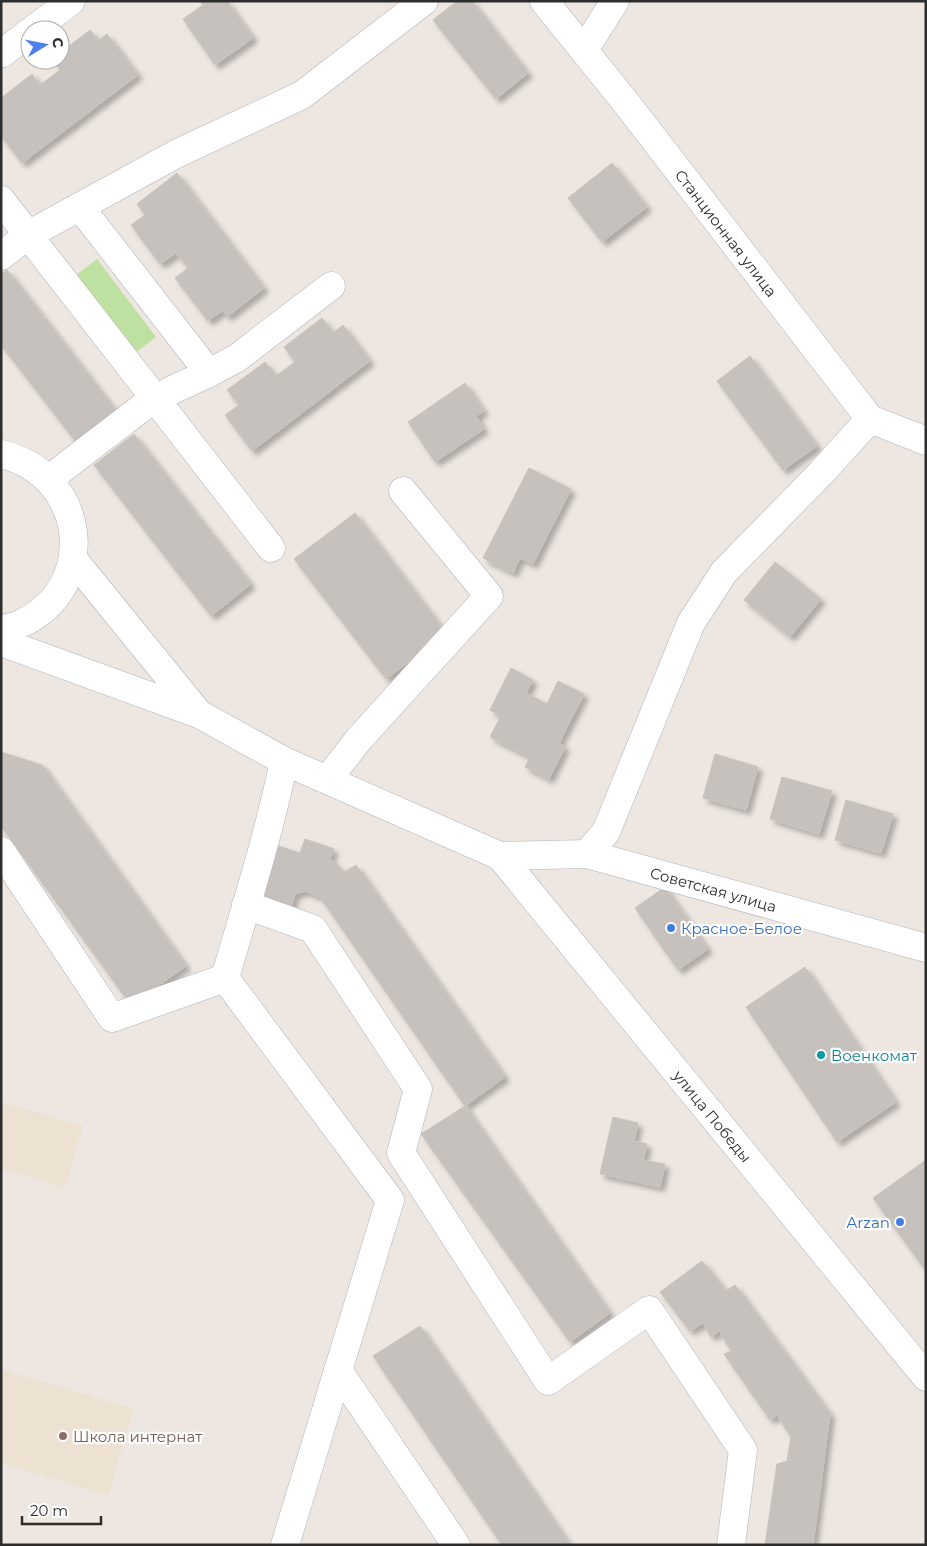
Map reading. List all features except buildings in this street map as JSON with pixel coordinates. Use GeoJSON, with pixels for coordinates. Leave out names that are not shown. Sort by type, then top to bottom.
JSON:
{"type":"FeatureCollection","features":[{"type":"Feature","properties":{"kind":"street"},"geometry":{"type":"LineString","coordinates":[[46,20],[71,1]]}},
{"type":"Feature","properties":{"kind":"street"},"geometry":{"type":"LineString","coordinates":[[1,256],[28,235],[195,144],[302,95],[424,1]]}},
{"type":"Feature","properties":{"kind":"street","name":"Станционная улица"},"geometry":{"type":"LineString","coordinates":[[544,1],[870,418]]}},
{"type":"Feature","properties":{"kind":"street"},"geometry":{"type":"LineString","coordinates":[[584,50],[615,1]]}},
{"type":"Feature","properties":{"kind":"street"},"geometry":{"type":"LineString","coordinates":[[1,54],[20,40]]}},
{"type":"Feature","properties":{"kind":"street"},"geometry":{"type":"LineString","coordinates":[[1,200],[271,548]]}},
{"type":"Feature","properties":{"kind":"street"},"geometry":{"type":"LineString","coordinates":[[80,207],[209,373]]}},
{"type":"Feature","properties":{"kind":"street"},"geometry":{"type":"LineString","coordinates":[[49,479],[155,398],[228,363],[331,286]]}},
{"type":"Feature","properties":{"kind":"street"},"geometry":{"type":"LineString","coordinates":[[587,854],[606,832],[691,623],[724,572],[821,473],[870,418],[926,441]]}},
{"type":"Feature","properties":{"kind":"street"},"geometry":{"type":"LineString","coordinates":[[1,454],[14,457],[33,466],[49,479],[66,503],[74,530],[73,559],[63,586],[44,610],[19,625],[1,629]]}},
{"type":"Feature","properties":{"kind":"street"},"geometry":{"type":"LineString","coordinates":[[328,779],[359,739],[490,596],[403,491]]}},
{"type":"Feature","properties":{"kind":"street"},"geometry":{"type":"LineString","coordinates":[[73,559],[199,714]]}},
{"type":"Feature","properties":{"kind":"street"},"geometry":{"type":"LineString","coordinates":[[1,642],[199,714],[284,760],[500,856]]}},
{"type":"Feature","properties":{"kind":"street"},"geometry":{"type":"LineString","coordinates":[[225,978],[279,786],[284,760]]}},
{"type":"Feature","properties":{"kind":"street"},"geometry":{"type":"LineString","coordinates":[[1,851],[112,1018],[225,978]]}},
{"type":"Feature","properties":{"kind":"street","name":"Советская улица"},"geometry":{"type":"LineString","coordinates":[[500,856],[587,854],[926,948]]}},
{"type":"Feature","properties":{"kind":"street","name":"улица Победы"},"geometry":{"type":"LineString","coordinates":[[500,856],[926,1377]]}},
{"type":"Feature","properties":{"kind":"street"},"geometry":{"type":"LineString","coordinates":[[246,905],[312,929],[418,1089],[400,1153],[548,1380],[649,1310],[743,1450],[731,1545]]}},
{"type":"Feature","properties":{"kind":"street"},"geometry":{"type":"LineString","coordinates":[[225,978],[390,1200],[285,1545]]}},
{"type":"Feature","properties":{"kind":"street"},"geometry":{"type":"LineString","coordinates":[[338,1370],[456,1545]]}},
{"type":"Feature","properties":{"kind":"shaded area"},"geometry":{"type":"Polygon","coordinates":[[[1,1102],[83,1126],[65,1187],[1,1168],[1,1102]]]}},
{"type":"Feature","properties":{"kind":"shaded area","name":"Школа интернат"},"geometry":{"type":"Polygon","coordinates":[[[1,1369],[134,1409],[108,1495],[1,1463],[1,1369]]]}},
{"type":"Feature","properties":{"kind":"green space"},"geometry":{"type":"Polygon","coordinates":[[[97,259],[156,337],[130,357],[71,279],[97,259]]]}},
{"type":"Feature","properties":{"kind":"place","name":"Красное-Белое"},"geometry":{"type":"Point","coordinates":[671,928]}},
{"type":"Feature","properties":{"kind":"place","name":"Военкомат"},"geometry":{"type":"Point","coordinates":[821,1055]}},
{"type":"Feature","properties":{"kind":"place","name":"Arzan"},"geometry":{"type":"Point","coordinates":[900,1222]}},
{"type":"Feature","properties":{"kind":"place","name":"Школа интернат"},"geometry":{"type":"Point","coordinates":[63,1436]}}]}
